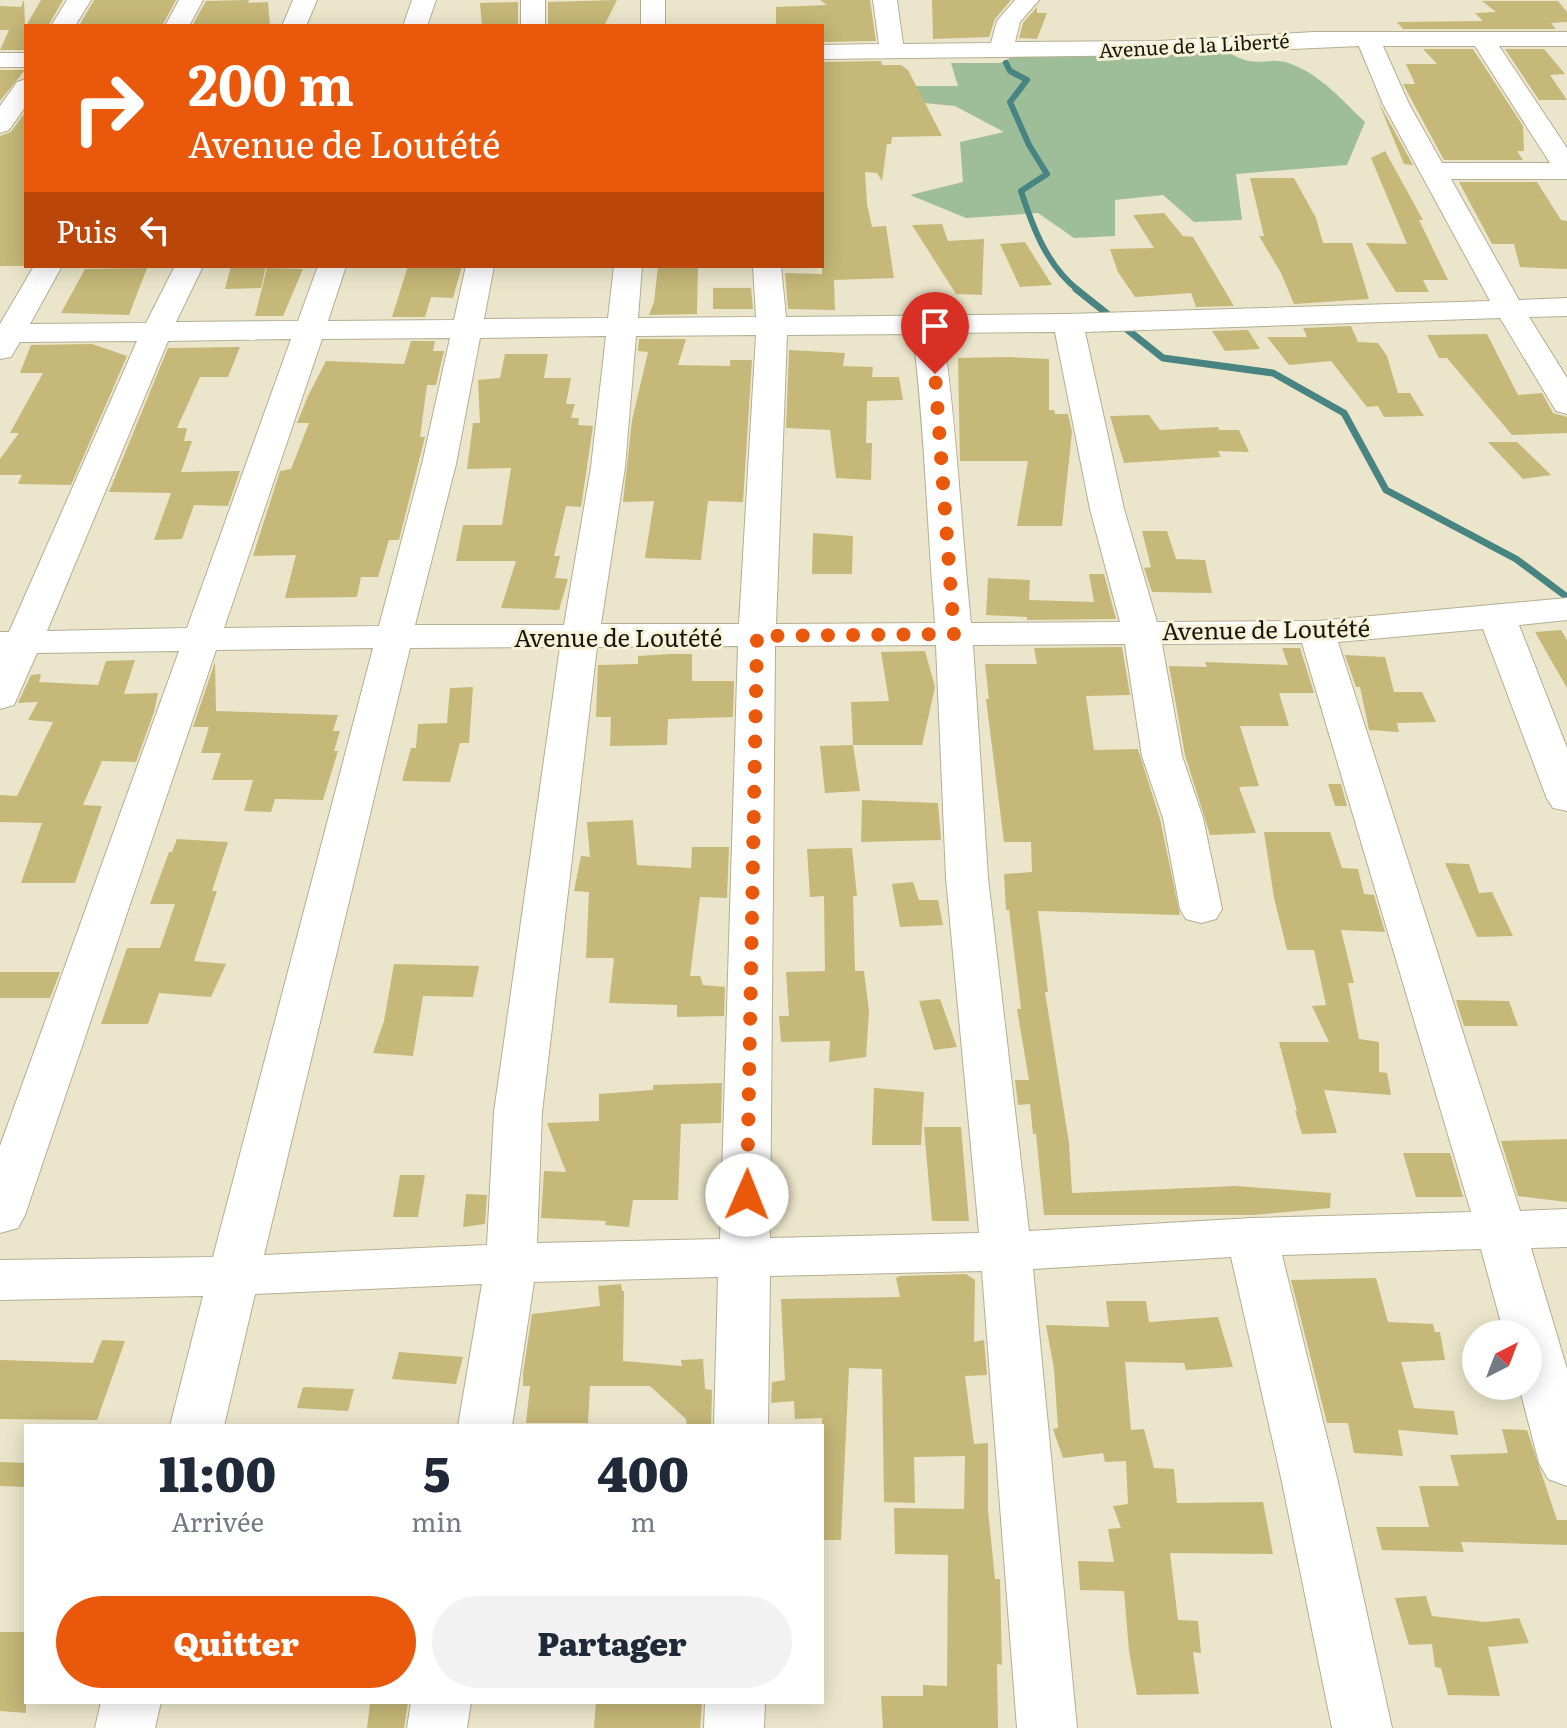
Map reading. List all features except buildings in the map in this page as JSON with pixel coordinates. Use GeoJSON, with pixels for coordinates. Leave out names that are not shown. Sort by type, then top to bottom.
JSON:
{"type":"FeatureCollection","features":[{"type":"Feature","properties":{"kind":"street"},"geometry":{"type":"LineString","coordinates":[[64,24],[79,0]]}},
{"type":"Feature","properties":{"kind":"street"},"geometry":{"type":"LineString","coordinates":[[178,24],[191,0]]}},
{"type":"Feature","properties":{"kind":"street"},"geometry":{"type":"LineString","coordinates":[[295,24],[305,0]]}},
{"type":"Feature","properties":{"kind":"street"},"geometry":{"type":"LineString","coordinates":[[416,24],[424,0]]}},
{"type":"Feature","properties":{"kind":"street"},"geometry":{"type":"LineString","coordinates":[[533,0],[533,24]]}},
{"type":"Feature","properties":{"kind":"street"},"geometry":{"type":"LineString","coordinates":[[653,0],[653,24]]}},
{"type":"Feature","properties":{"kind":"street"},"geometry":{"type":"LineString","coordinates":[[885,0],[892,52]]}},
{"type":"Feature","properties":{"kind":"street"},"geometry":{"type":"LineString","coordinates":[[1001,51],[1009,21],[1027,0]]}},
{"type":"Feature","properties":{"kind":"street"},"geometry":{"type":"LineString","coordinates":[[1482,39],[1567,170]]}},
{"type":"Feature","properties":{"kind":"street","name":"Avenue de la Liberté"},"geometry":{"type":"LineString","coordinates":[[824,52],[1158,48],[1272,40],[1567,39]]}},
{"type":"Feature","properties":{"kind":"street"},"geometry":{"type":"LineString","coordinates":[[1368,40],[1396,104],[1508,307],[1567,404]]}},
{"type":"Feature","properties":{"kind":"street"},"geometry":{"type":"LineString","coordinates":[[0,60],[24,60]]}},
{"type":"Feature","properties":{"kind":"street"},"geometry":{"type":"LineString","coordinates":[[0,125],[24,90]]}},
{"type":"Feature","properties":{"kind":"street"},"geometry":{"type":"LineString","coordinates":[[1435,171],[1567,170]]}},
{"type":"Feature","properties":{"kind":"street"},"geometry":{"type":"LineString","coordinates":[[3,339],[47,268]]}},
{"type":"Feature","properties":{"kind":"street"},"geometry":{"type":"LineString","coordinates":[[0,697],[12,642],[188,268]]}},
{"type":"Feature","properties":{"kind":"street"},"geometry":{"type":"LineString","coordinates":[[0,1215],[331,268]]}},
{"type":"Feature","properties":{"kind":"street"},"geometry":{"type":"LineString","coordinates":[[197,1424],[392,637],[439,464],[480,268]]}},
{"type":"Feature","properties":{"kind":"street"},"geometry":{"type":"LineString","coordinates":[[485,1424],[511,1263],[518,1112],[580,637],[596,554],[628,268]]}},
{"type":"Feature","properties":{"kind":"street"},"geometry":{"type":"LineString","coordinates":[[741,1424],[757,636],[772,326],[767,268]]}},
{"type":"Feature","properties":{"kind":"street"},"geometry":{"type":"LineString","coordinates":[[3,339],[156,332],[1068,323],[1567,307]]}},
{"type":"Feature","properties":{"kind":"street"},"geometry":{"type":"LineString","coordinates":[[1068,323],[1107,509],[1141,631],[1156,725],[1183,818],[1201,909]]}},
{"type":"Feature","properties":{"kind":"street"},"geometry":{"type":"LineString","coordinates":[[927,325],[939,416],[942,506],[954,634],[967,878],[1006,1251],[1047,1728]]}},
{"type":"Feature","properties":{"kind":"street","name":"Avenue de Loutété"},"geometry":{"type":"LineString","coordinates":[[12,642],[202,638],[1317,632],[1567,609]]}},
{"type":"Feature","properties":{"kind":"street"},"geometry":{"type":"LineString","coordinates":[[1497,617],[1567,799]]}},
{"type":"Feature","properties":{"kind":"street"},"geometry":{"type":"LineString","coordinates":[[1317,632],[1501,1229],[1567,1463]]}},
{"type":"Feature","properties":{"kind":"street"},"geometry":{"type":"LineString","coordinates":[[0,1280],[234,1276],[511,1263],[1006,1251],[1252,1237],[1567,1228]]}},
{"type":"Feature","properties":{"kind":"street"},"geometry":{"type":"LineString","coordinates":[[1252,1237],[1310,1482],[1362,1728]]}},
{"type":"Feature","properties":{"kind":"street"},"geometry":{"type":"LineString","coordinates":[[125,1728],[131,1704]]}},
{"type":"Feature","properties":{"kind":"street"},"geometry":{"type":"LineString","coordinates":[[437,1728],[441,1704]]}},
{"type":"Feature","properties":{"kind":"street"},"geometry":{"type":"LineString","coordinates":[[734,1728],[735,1704]]}},
{"type":"Feature","properties":{"kind":"green space"},"geometry":{"type":"Polygon","coordinates":[[[1230,53],[1247,61],[1291,64],[1322,81],[1339,97],[1365,122],[1347,165],[1236,174],[1242,220],[1194,222],[1163,195],[1115,200],[1115,236],[1074,238],[1038,213],[966,218],[910,195],[963,182],[960,142],[1004,132],[955,106],[903,101],[910,86],[958,86],[951,63],[1000,63],[1016,55],[1230,53]]]}},
{"type":"Feature","properties":{"kind":"waterway"},"geometry":{"type":"LineString","coordinates":[[1006,63],[1010,71],[1027,80],[1010,102],[1029,145],[1047,174],[1021,191],[1036,232],[1050,258],[1079,291]]}},
{"type":"Feature","properties":{"kind":"waterway"},"geometry":{"type":"LineString","coordinates":[[1076,289],[1163,358],[1273,373],[1344,413],[1386,490],[1516,559],[1567,597]]}},
{"type":"Feature","properties":{"kind":"route"},"geometry":{"type":"LineString","coordinates":[[747,1195],[757,636],[954,634],[942,506],[935,374]]}}]}
